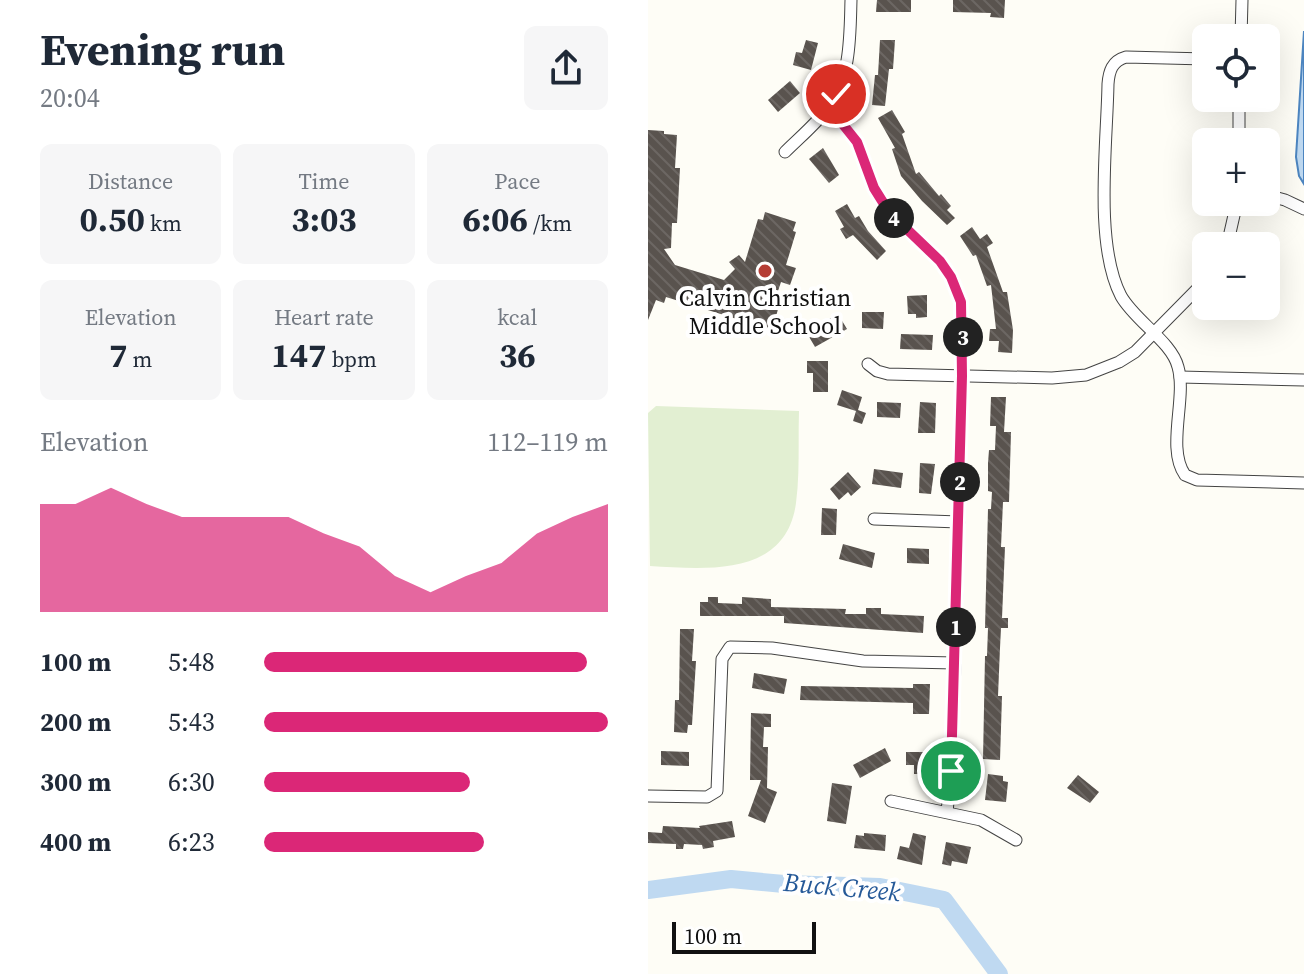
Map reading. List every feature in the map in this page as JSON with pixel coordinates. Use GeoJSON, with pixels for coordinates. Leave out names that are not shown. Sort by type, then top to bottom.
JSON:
{"type":"FeatureCollection","features":[{"type":"Feature","properties":{"kind":"street"},"geometry":{"type":"LineString","coordinates":[[785,152],[829,107],[844,74],[851,0]]}},
{"type":"Feature","properties":{"kind":"street"},"geometry":{"type":"LineString","coordinates":[[1241,24],[1242,0]]}},
{"type":"Feature","properties":{"kind":"street"},"geometry":{"type":"LineString","coordinates":[[1192,59],[1131,57],[1115,62],[1109,72],[1107,256],[1123,299],[1173,354],[1180,377],[1178,458],[1183,472],[1190,479],[1197,480],[1304,483]]}},
{"type":"Feature","properties":{"kind":"street"},"geometry":{"type":"LineString","coordinates":[[829,107],[857,142],[874,188],[889,212],[934,253],[951,277],[962,311],[955,663],[947,812]]}},
{"type":"Feature","properties":{"kind":"street"},"geometry":{"type":"LineString","coordinates":[[1280,199],[1304,209]]}},
{"type":"Feature","properties":{"kind":"street"},"geometry":{"type":"LineString","coordinates":[[868,364],[888,374],[1052,378],[1086,375],[1127,357],[1154,335],[1192,295]]}},
{"type":"Feature","properties":{"kind":"street"},"geometry":{"type":"LineString","coordinates":[[1180,377],[1304,380]]}},
{"type":"Feature","properties":{"kind":"street"},"geometry":{"type":"LineString","coordinates":[[874,519],[959,522]]}},
{"type":"Feature","properties":{"kind":"street"},"geometry":{"type":"LineString","coordinates":[[648,796],[707,797],[717,791],[722,659],[730,647],[772,648],[863,661],[955,663]]}},
{"type":"Feature","properties":{"kind":"street"},"geometry":{"type":"LineString","coordinates":[[891,801],[981,820],[1016,840]]}},
{"type":"Feature","properties":{"kind":"green space"},"geometry":{"type":"Polygon","coordinates":[[[656,406],[799,411],[796,503],[789,527],[777,545],[760,557],[740,564],[695,568],[650,566],[648,413],[656,406]]]}},
{"type":"Feature","properties":{"kind":"water"},"geometry":{"type":"Polygon","coordinates":[[[1304,31],[1304,184],[1299,176],[1296,157],[1304,31]]]}},
{"type":"Feature","properties":{"kind":"building"},"geometry":{"type":"Polygon","coordinates":[[[877,0],[911,0],[911,12],[876,12],[877,0]]]}},
{"type":"Feature","properties":{"kind":"building"},"geometry":{"type":"Polygon","coordinates":[[[953,0],[1005,0],[1004,18],[990,17],[991,13],[953,12],[953,0]]]}},
{"type":"Feature","properties":{"kind":"building"},"geometry":{"type":"Polygon","coordinates":[[[806,40],[818,43],[811,70],[793,65],[796,52],[802,53],[806,40]]]}},
{"type":"Feature","properties":{"kind":"building"},"geometry":{"type":"Polygon","coordinates":[[[880,40],[895,40],[885,106],[872,105],[880,40]]]}},
{"type":"Feature","properties":{"kind":"building"},"geometry":{"type":"Polygon","coordinates":[[[790,81],[800,93],[778,112],[768,100],[790,81]]]}},
{"type":"Feature","properties":{"kind":"building"},"geometry":{"type":"Polygon","coordinates":[[[892,110],[905,132],[902,134],[916,174],[919,172],[951,206],[947,210],[955,218],[947,225],[901,176],[892,149],[895,148],[878,118],[892,110]]]}},
{"type":"Feature","properties":{"kind":"building","name":"Calvin Christian Middle School"},"geometry":{"type":"Polygon","coordinates":[[[648,130],[677,135],[675,168],[680,168],[677,223],[672,223],[671,248],[664,249],[675,265],[724,280],[735,269],[729,262],[739,255],[745,262],[758,219],[763,220],[765,212],[796,222],[786,265],[796,268],[790,285],[781,282],[776,297],[781,299],[772,330],[666,297],[664,303],[656,300],[648,320],[648,130]]]}},
{"type":"Feature","properties":{"kind":"building"},"geometry":{"type":"Polygon","coordinates":[[[823,148],[839,175],[829,183],[809,159],[823,148]]]}},
{"type":"Feature","properties":{"kind":"building"},"geometry":{"type":"Polygon","coordinates":[[[847,204],[855,218],[859,216],[886,251],[877,260],[853,235],[846,239],[840,229],[844,227],[835,211],[847,204]]]}},
{"type":"Feature","properties":{"kind":"building"},"geometry":{"type":"Polygon","coordinates":[[[972,227],[980,239],[987,234],[993,243],[987,247],[1003,292],[1007,292],[1013,330],[1012,353],[998,352],[999,341],[989,341],[990,329],[996,329],[991,285],[987,286],[976,255],[973,256],[960,236],[972,227]]]}},
{"type":"Feature","properties":{"kind":"building"},"geometry":{"type":"Polygon","coordinates":[[[927,295],[927,317],[916,318],[916,314],[908,314],[907,296],[927,295]]]}},
{"type":"Feature","properties":{"kind":"building"},"geometry":{"type":"Polygon","coordinates":[[[862,312],[884,312],[883,329],[862,328],[862,312]]]}},
{"type":"Feature","properties":{"kind":"building"},"geometry":{"type":"Polygon","coordinates":[[[838,314],[847,329],[815,347],[808,335],[817,330],[815,327],[838,314]]]}},
{"type":"Feature","properties":{"kind":"building"},"geometry":{"type":"Polygon","coordinates":[[[901,334],[933,335],[932,350],[900,349],[901,334]]]}},
{"type":"Feature","properties":{"kind":"building"},"geometry":{"type":"Polygon","coordinates":[[[807,361],[828,361],[828,392],[813,392],[813,373],[807,373],[807,361]]]}},
{"type":"Feature","properties":{"kind":"building"},"geometry":{"type":"Polygon","coordinates":[[[842,390],[862,397],[858,410],[866,413],[862,424],[853,421],[856,411],[837,405],[842,390]]]}},
{"type":"Feature","properties":{"kind":"building"},"geometry":{"type":"Polygon","coordinates":[[[991,397],[1006,397],[1004,432],[1011,432],[1009,502],[1003,502],[1001,547],[1005,547],[1002,618],[1008,618],[1008,628],[1001,628],[998,696],[1002,696],[1000,760],[983,759],[988,509],[991,509],[992,492],[988,491],[988,463],[989,450],[995,450],[996,426],[990,426],[991,397]]]}},
{"type":"Feature","properties":{"kind":"building"},"geometry":{"type":"Polygon","coordinates":[[[877,402],[901,403],[900,418],[877,417],[877,402]]]}},
{"type":"Feature","properties":{"kind":"building"},"geometry":{"type":"Polygon","coordinates":[[[920,402],[936,403],[935,433],[918,433],[920,402]]]}},
{"type":"Feature","properties":{"kind":"building"},"geometry":{"type":"Polygon","coordinates":[[[920,463],[935,464],[931,494],[919,493],[920,463]]]}},
{"type":"Feature","properties":{"kind":"building"},"geometry":{"type":"Polygon","coordinates":[[[874,469],[903,473],[901,488],[872,484],[874,469]]]}},
{"type":"Feature","properties":{"kind":"building"},"geometry":{"type":"Polygon","coordinates":[[[848,472],[861,487],[851,496],[848,492],[839,500],[830,489],[848,472]]]}},
{"type":"Feature","properties":{"kind":"building"},"geometry":{"type":"Polygon","coordinates":[[[822,508],[837,509],[836,535],[821,535],[822,508]]]}},
{"type":"Feature","properties":{"kind":"building"},"geometry":{"type":"Polygon","coordinates":[[[843,544],[875,553],[872,568],[839,559],[843,544]]]}},
{"type":"Feature","properties":{"kind":"building"},"geometry":{"type":"Polygon","coordinates":[[[907,548],[929,549],[929,564],[907,563],[907,548]]]}},
{"type":"Feature","properties":{"kind":"building"},"geometry":{"type":"Polygon","coordinates":[[[708,597],[718,597],[718,603],[742,604],[742,597],[771,599],[771,607],[846,609],[845,614],[866,614],[866,608],[881,608],[881,614],[924,616],[923,633],[784,623],[784,616],[700,616],[700,602],[708,602],[708,597]]]}},
{"type":"Feature","properties":{"kind":"building"},"geometry":{"type":"Polygon","coordinates":[[[680,629],[694,629],[692,661],[696,661],[692,725],[688,725],[687,733],[674,732],[675,700],[679,700],[680,629]]]}},
{"type":"Feature","properties":{"kind":"building"},"geometry":{"type":"Polygon","coordinates":[[[754,673],[787,679],[784,694],[752,688],[754,673]]]}},
{"type":"Feature","properties":{"kind":"building"},"geometry":{"type":"Polygon","coordinates":[[[913,684],[930,684],[929,714],[913,714],[913,703],[800,700],[801,686],[913,688],[913,684]]]}},
{"type":"Feature","properties":{"kind":"building"},"geometry":{"type":"Polygon","coordinates":[[[751,713],[771,714],[771,727],[764,727],[763,747],[768,747],[767,788],[777,792],[765,823],[748,816],[761,780],[750,780],[751,713]]]}},
{"type":"Feature","properties":{"kind":"building"},"geometry":{"type":"Polygon","coordinates":[[[885,748],[891,761],[860,778],[853,765],[885,748]]]}},
{"type":"Feature","properties":{"kind":"building"},"geometry":{"type":"Polygon","coordinates":[[[661,751],[689,752],[689,766],[661,765],[661,751]]]}},
{"type":"Feature","properties":{"kind":"building"},"geometry":{"type":"Polygon","coordinates":[[[906,752],[925,752],[924,774],[914,774],[914,765],[906,765],[906,752]]]}},
{"type":"Feature","properties":{"kind":"building"},"geometry":{"type":"Polygon","coordinates":[[[988,774],[1003,776],[1003,781],[1008,782],[1006,802],[985,800],[988,774]]]}},
{"type":"Feature","properties":{"kind":"building"},"geometry":{"type":"Polygon","coordinates":[[[1078,775],[1099,792],[1090,803],[1067,788],[1078,775]]]}},
{"type":"Feature","properties":{"kind":"building"},"geometry":{"type":"Polygon","coordinates":[[[832,783],[852,786],[846,824],[827,821],[832,783]]]}},
{"type":"Feature","properties":{"kind":"building"},"geometry":{"type":"Polygon","coordinates":[[[732,821],[735,837],[713,841],[714,847],[703,849],[702,845],[684,844],[683,849],[676,849],[676,844],[648,843],[648,832],[662,833],[663,826],[700,828],[732,821]]]}},
{"type":"Feature","properties":{"kind":"building"},"geometry":{"type":"Polygon","coordinates":[[[864,833],[886,835],[885,851],[854,848],[856,835],[864,836],[864,833]]]}},
{"type":"Feature","properties":{"kind":"building"},"geometry":{"type":"Polygon","coordinates":[[[913,833],[926,836],[922,865],[897,859],[900,846],[909,848],[913,833]]]}},
{"type":"Feature","properties":{"kind":"building"},"geometry":{"type":"Polygon","coordinates":[[[946,842],[971,847],[967,864],[952,861],[951,866],[942,864],[946,842]]]}},
{"type":"Feature","properties":{"kind":"waterway","name":"Buck Creek"},"geometry":{"type":"LineString","coordinates":[[648,890],[731,879],[880,887],[944,900],[999,974]]}},
{"type":"Feature","properties":{"kind":"place","name":"Calvin Christian Middle School"},"geometry":{"type":"Point","coordinates":[765,271]}},
{"type":"Feature","properties":{"kind":"route"},"geometry":{"type":"LineString","coordinates":[[836,94],[829,107],[857,142],[878,194],[896,220],[940,261],[951,277],[961,302],[962,376],[951,771]]}}]}
